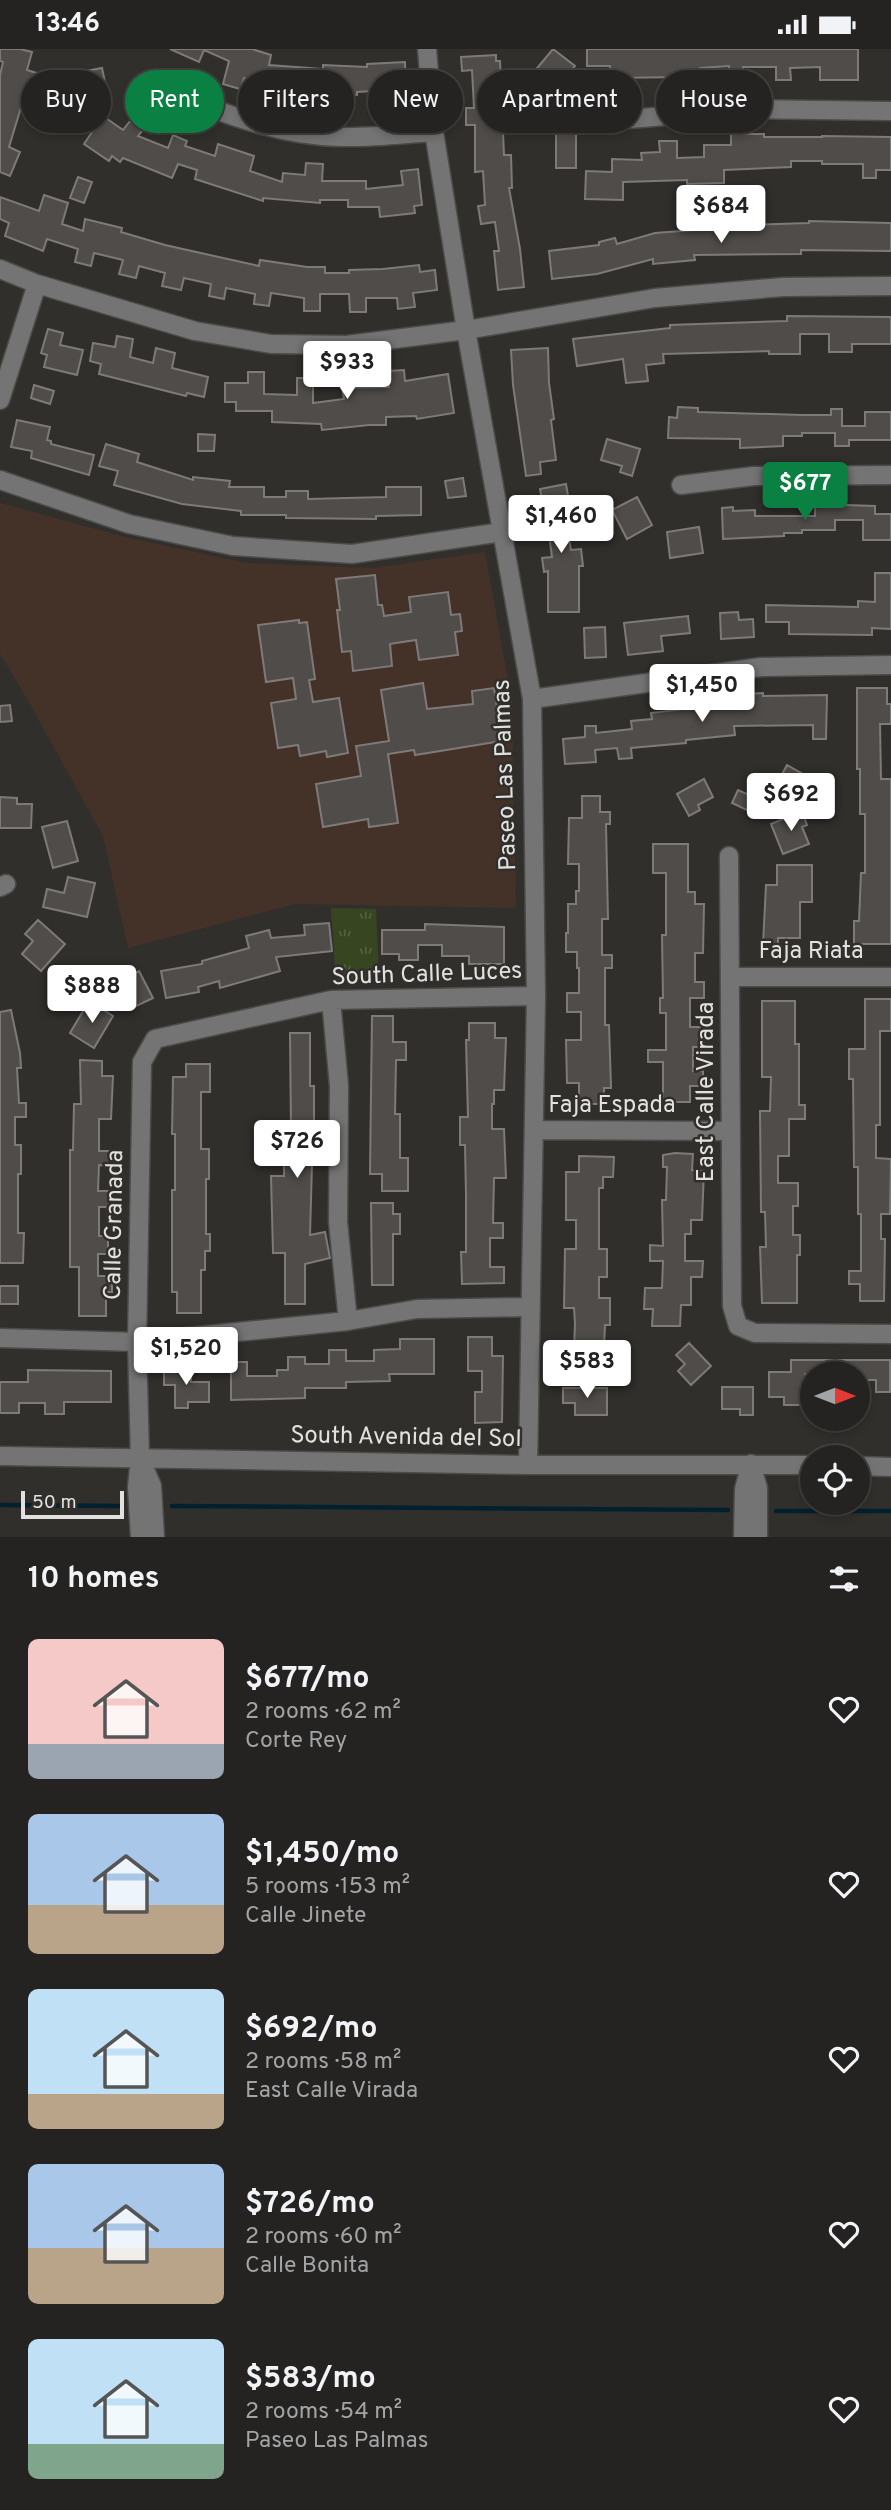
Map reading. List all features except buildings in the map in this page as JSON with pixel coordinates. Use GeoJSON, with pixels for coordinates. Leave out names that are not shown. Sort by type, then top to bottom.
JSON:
{"type":"FeatureCollection","features":[{"type":"Feature","properties":{"kind":"street","name":"Paseo Las Palmas"},"geometry":{"type":"LineString","coordinates":[[427,49],[429,70]]}},
{"type":"Feature","properties":{"kind":"street"},"geometry":{"type":"LineString","coordinates":[[642,118],[750,109],[891,111]]}},
{"type":"Feature","properties":{"kind":"street"},"geometry":{"type":"LineString","coordinates":[[224,114],[282,130],[340,137],[415,133]]}},
{"type":"Feature","properties":{"kind":"street","name":"Paseo Las Palmas"},"geometry":{"type":"LineString","coordinates":[[434,133],[466,330],[532,699],[536,996],[528,1465]]}},
{"type":"Feature","properties":{"kind":"street"},"geometry":{"type":"LineString","coordinates":[[0,269],[37,284],[195,331],[271,344],[347,345],[466,330],[655,297],[783,288],[891,286]]}},
{"type":"Feature","properties":{"kind":"street"},"geometry":{"type":"LineString","coordinates":[[0,400],[37,284]]}},
{"type":"Feature","properties":{"kind":"street"},"geometry":{"type":"LineString","coordinates":[[681,485],[754,476],[891,474]]}},
{"type":"Feature","properties":{"kind":"street"},"geometry":{"type":"LineString","coordinates":[[0,480],[129,524],[233,546],[352,554],[502,532]]}},
{"type":"Feature","properties":{"kind":"street"},"geometry":{"type":"LineString","coordinates":[[532,699],[761,667],[891,665]]}},
{"type":"Feature","properties":{"kind":"street","name":"East Calle Virada"},"geometry":{"type":"LineString","coordinates":[[729,856],[732,1306],[738,1326],[755,1333],[891,1334]]}},
{"type":"Feature","properties":{"kind":"street","name":"Faja Riata"},"geometry":{"type":"LineString","coordinates":[[731,977],[891,977]]}},
{"type":"Feature","properties":{"kind":"street","name":"South Calle Luces"},"geometry":{"type":"LineString","coordinates":[[155,1039],[331,1000],[536,996]]}},
{"type":"Feature","properties":{"kind":"street"},"geometry":{"type":"LineString","coordinates":[[331,1000],[339,1086],[338,1222],[348,1321]]}},
{"type":"Feature","properties":{"kind":"street","name":"Calle Granada"},"geometry":{"type":"LineString","coordinates":[[140,1537],[137,1487],[140,1458],[137,1342],[142,1062],[155,1039]]}},
{"type":"Feature","properties":{"kind":"street","name":"Faja Espada"},"geometry":{"type":"LineString","coordinates":[[534,1130],[731,1131]]}},
{"type":"Feature","properties":{"kind":"street"},"geometry":{"type":"LineString","coordinates":[[0,1338],[137,1342],[348,1321],[417,1309],[529,1307]]}},
{"type":"Feature","properties":{"kind":"street","name":"South Avenida del Sol"},"geometry":{"type":"LineString","coordinates":[[0,1456],[528,1465],[800,1465]]}},
{"type":"Feature","properties":{"kind":"street","name":"Calle Granada"},"geometry":{"type":"LineString","coordinates":[[140,1458],[152,1486],[155,1537]]}},
{"type":"Feature","properties":{"kind":"street"},"geometry":{"type":"LineString","coordinates":[[743,1537],[744,1489],[751,1464]]}},
{"type":"Feature","properties":{"kind":"street"},"geometry":{"type":"LineString","coordinates":[[751,1464],[758,1488],[758,1537]]}},
{"type":"Feature","properties":{"kind":"street"},"geometry":{"type":"LineString","coordinates":[[870,1466],[891,1467]]}},
{"type":"Feature","properties":{"kind":"shaded area"},"geometry":{"type":"Polygon","coordinates":[[[0,503],[125,537],[246,563],[373,568],[485,552],[512,702],[516,908],[295,904],[128,948],[103,836],[0,654],[0,503]]]}},
{"type":"Feature","properties":{"kind":"green space"},"geometry":{"type":"Polygon","coordinates":[[[331,908],[376,909],[379,981],[336,980],[331,908]]]}},
{"type":"Feature","properties":{"kind":"waterway"},"geometry":{"type":"LineString","coordinates":[[0,1505],[120,1506]]}},
{"type":"Feature","properties":{"kind":"waterway"},"geometry":{"type":"LineString","coordinates":[[172,1506],[728,1510]]}},
{"type":"Feature","properties":{"kind":"waterway"},"geometry":{"type":"LineString","coordinates":[[776,1511],[891,1511]]}}]}
